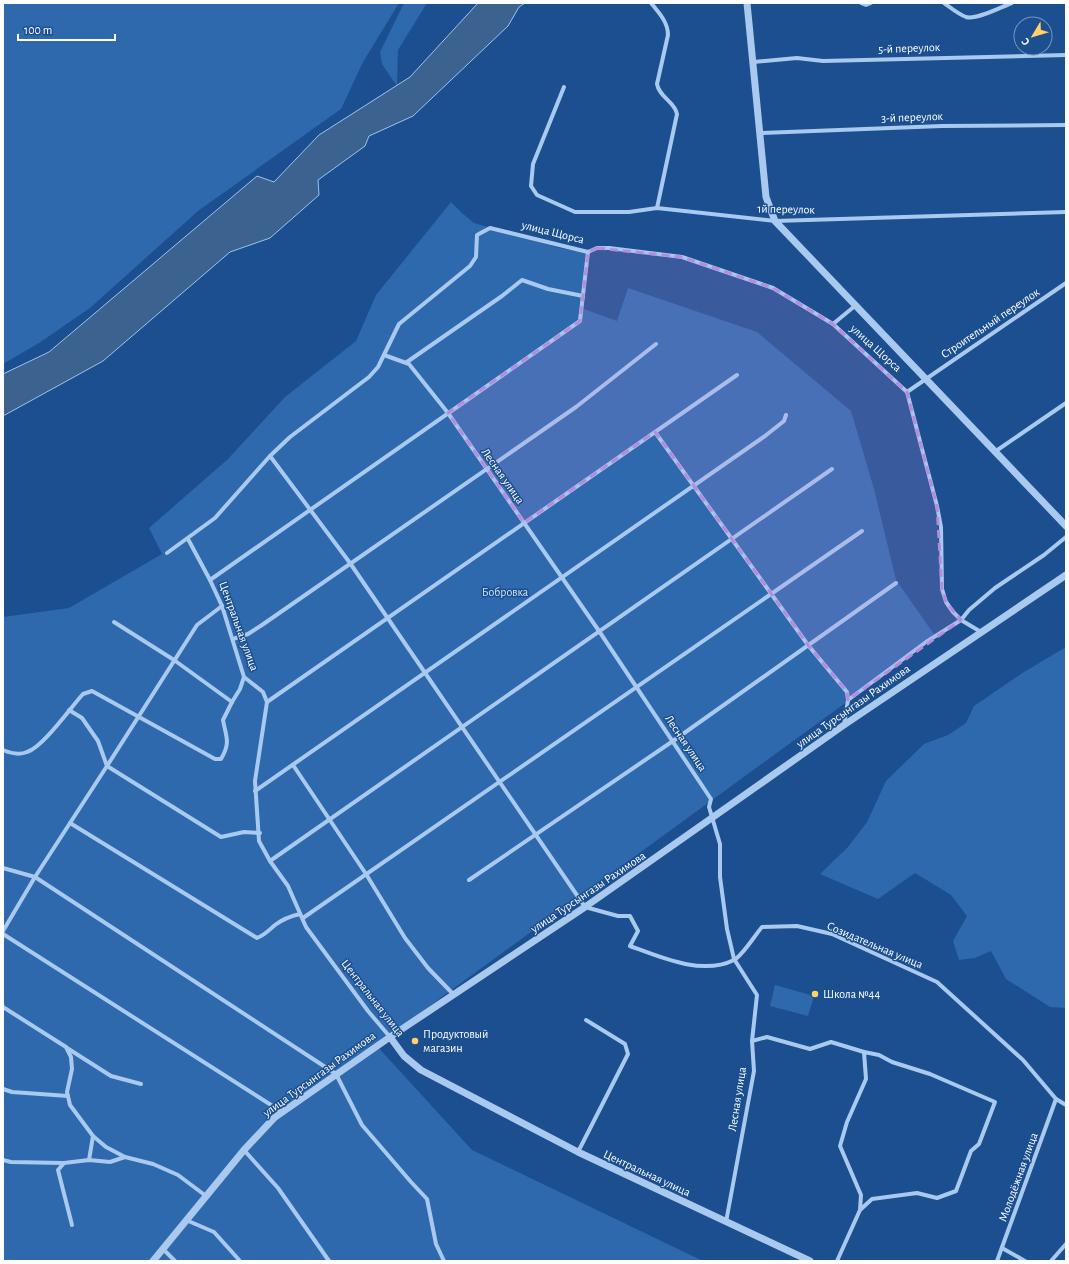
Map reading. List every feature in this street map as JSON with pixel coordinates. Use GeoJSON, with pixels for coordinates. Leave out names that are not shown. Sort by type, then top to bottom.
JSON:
{"type":"FeatureCollection","features":[{"type":"Feature","properties":{"kind":"street"},"geometry":{"type":"LineString","coordinates":[[651,3],[664,20],[668,29],[657,84],[658,89],[675,108],[677,114],[657,208]]}},
{"type":"Feature","properties":{"kind":"street","name":"улица Щорса"},"geometry":{"type":"LineString","coordinates":[[747,3],[754,62],[758,133],[766,197],[775,221],[1066,526]]}},
{"type":"Feature","properties":{"kind":"street"},"geometry":{"type":"LineString","coordinates":[[861,3],[866,5],[871,3]]}},
{"type":"Feature","properties":{"kind":"street"},"geometry":{"type":"LineString","coordinates":[[944,3],[967,17],[975,17],[1012,3]]}},
{"type":"Feature","properties":{"kind":"street","name":"5-й переулок"},"geometry":{"type":"LineString","coordinates":[[754,62],[797,58],[823,61],[1066,54]]}},
{"type":"Feature","properties":{"kind":"street","name":"1й переулок"},"geometry":{"type":"LineString","coordinates":[[564,87],[532,170],[532,186],[537,194],[575,212],[628,212],[657,208],[775,221],[1066,212]]}},
{"type":"Feature","properties":{"kind":"street","name":"3-й переулок"},"geometry":{"type":"LineString","coordinates":[[758,133],[942,126],[1066,125]]}},
{"type":"Feature","properties":{"kind":"street","name":"улица Щорса"},"geometry":{"type":"LineString","coordinates":[[384,355],[399,324],[470,266],[476,257],[477,235],[490,228],[588,252],[596,248],[609,248],[682,257],[773,288],[833,324],[906,392]]}},
{"type":"Feature","properties":{"kind":"street"},"geometry":{"type":"LineString","coordinates":[[210,580],[580,321],[588,252]]}},
{"type":"Feature","properties":{"kind":"street"},"geometry":{"type":"LineString","coordinates":[[167,553],[223,510],[270,456],[290,437],[369,377],[378,367],[384,355],[407,362],[502,296],[522,280],[548,289],[583,296]]}},
{"type":"Feature","properties":{"kind":"street","name":"Строительный переулок"},"geometry":{"type":"LineString","coordinates":[[906,392],[1066,282]]}},
{"type":"Feature","properties":{"kind":"street"},"geometry":{"type":"LineString","coordinates":[[833,324],[856,306]]}},
{"type":"Feature","properties":{"kind":"street"},"geometry":{"type":"LineString","coordinates":[[233,639],[248,634],[262,625],[576,408],[656,344]]}},
{"type":"Feature","properties":{"kind":"street","name":"Лесная улица"},"geometry":{"type":"LineString","coordinates":[[407,362],[448,413],[599,631],[711,799],[709,807],[720,844],[720,877],[734,959],[757,995],[752,1041],[754,1071],[726,1223]]}},
{"type":"Feature","properties":{"kind":"street"},"geometry":{"type":"LineString","coordinates":[[267,702],[737,375]]}},
{"type":"Feature","properties":{"kind":"street"},"geometry":{"type":"LineString","coordinates":[[906,392],[937,506],[940,527],[942,589],[946,602],[961,620],[980,632]]}},
{"type":"Feature","properties":{"kind":"street"},"geometry":{"type":"LineString","coordinates":[[996,451],[1066,403]]}},
{"type":"Feature","properties":{"kind":"street"},"geometry":{"type":"LineString","coordinates":[[255,791],[784,421],[786,415]]}},
{"type":"Feature","properties":{"kind":"street"},"geometry":{"type":"LineString","coordinates":[[655,432],[808,645],[847,692],[848,700],[844,725]]}},
{"type":"Feature","properties":{"kind":"street"},"geometry":{"type":"LineString","coordinates":[[270,456],[350,563],[424,673],[586,907],[618,916],[630,916],[638,932],[630,946],[681,964],[713,965],[734,959]]}},
{"type":"Feature","properties":{"kind":"street"},"geometry":{"type":"LineString","coordinates":[[270,861],[832,469]]}},
{"type":"Feature","properties":{"kind":"street"},"geometry":{"type":"LineString","coordinates":[[303,918],[862,531]]}},
{"type":"Feature","properties":{"kind":"street"},"geometry":{"type":"LineString","coordinates":[[848,700],[926,642],[961,620],[969,610],[995,588],[1044,555],[1066,537]]}},
{"type":"Feature","properties":{"kind":"street","name":"Центральная улица"},"geometry":{"type":"LineString","coordinates":[[188,538],[222,606],[244,677],[263,692],[267,702],[255,781],[260,833],[259,841],[270,861],[288,886],[306,927],[342,978],[404,1056],[421,1070],[578,1152],[726,1223],[810,1261]]}},
{"type":"Feature","properties":{"kind":"street","name":"улица Турсынгазы Рахимова"},"geometry":{"type":"LineString","coordinates":[[152,1261],[244,1150],[274,1118],[390,1037],[586,907],[713,820],[844,725],[1066,575]]}},
{"type":"Feature","properties":{"kind":"street"},"geometry":{"type":"LineString","coordinates":[[469,880],[673,741],[896,582]]}},
{"type":"Feature","properties":{"kind":"street"},"geometry":{"type":"LineString","coordinates":[[222,606],[197,625],[35,877],[3,932],[282,1112]]}},
{"type":"Feature","properties":{"kind":"street"},"geometry":{"type":"LineString","coordinates":[[114,622],[174,660],[232,702]]}},
{"type":"Feature","properties":{"kind":"street"},"geometry":{"type":"LineString","coordinates":[[3,750],[27,753],[49,734],[83,694],[92,691],[215,759],[221,759],[226,751],[228,735],[223,720],[240,689],[244,677]]}},
{"type":"Feature","properties":{"kind":"street"},"geometry":{"type":"LineString","coordinates":[[69,710],[82,718],[98,741],[107,766],[221,837],[244,832],[260,833]]}},
{"type":"Feature","properties":{"kind":"street"},"geometry":{"type":"LineString","coordinates":[[293,765],[330,818],[405,938],[428,968],[455,995]]}},
{"type":"Feature","properties":{"kind":"street"},"geometry":{"type":"LineString","coordinates":[[70,823],[256,938],[264,935],[276,924],[288,917],[300,914]]}},
{"type":"Feature","properties":{"kind":"street"},"geometry":{"type":"LineString","coordinates":[[3,868],[35,877],[336,1074],[362,1125],[411,1182],[428,1199],[436,1244],[444,1261]]}},
{"type":"Feature","properties":{"kind":"street","name":"Созидательная улица"},"geometry":{"type":"LineString","coordinates":[[734,959],[762,927],[798,926],[832,934],[937,982],[1023,1060],[1056,1099],[1066,1105]]}},
{"type":"Feature","properties":{"kind":"street"},"geometry":{"type":"LineString","coordinates":[[3,1007],[111,1076],[142,1084]]}},
{"type":"Feature","properties":{"kind":"street"},"geometry":{"type":"LineString","coordinates":[[578,1152],[628,1054],[626,1044],[586,1020]]}},
{"type":"Feature","properties":{"kind":"street"},"geometry":{"type":"LineString","coordinates":[[752,1041],[767,1037],[810,1049],[831,1042],[878,1055],[892,1062],[930,1074],[995,1102],[979,1144],[971,1150],[956,1191],[937,1198],[917,1193],[872,1199],[860,1210]]}},
{"type":"Feature","properties":{"kind":"street"},"geometry":{"type":"LineString","coordinates":[[66,1047],[71,1057],[72,1069],[68,1096],[70,1105],[93,1136],[106,1147],[125,1158],[154,1164],[178,1175],[206,1196]]}},
{"type":"Feature","properties":{"kind":"street"},"geometry":{"type":"LineString","coordinates":[[837,1261],[860,1210],[861,1195],[840,1146],[847,1122],[866,1079],[864,1052]]}},
{"type":"Feature","properties":{"kind":"street"},"geometry":{"type":"LineString","coordinates":[[3,1089],[12,1092],[68,1096]]}},
{"type":"Feature","properties":{"kind":"street","name":"Молодёжная улица"},"geometry":{"type":"LineString","coordinates":[[997,1261],[1056,1099]]}},
{"type":"Feature","properties":{"kind":"street"},"geometry":{"type":"LineString","coordinates":[[89,1160],[93,1136]]}},
{"type":"Feature","properties":{"kind":"street"},"geometry":{"type":"LineString","coordinates":[[244,1150],[278,1188],[329,1261]]}},
{"type":"Feature","properties":{"kind":"street"},"geometry":{"type":"LineString","coordinates":[[3,1160],[45,1164],[89,1160],[110,1162],[125,1158]]}},
{"type":"Feature","properties":{"kind":"street"},"geometry":{"type":"LineString","coordinates":[[64,1162],[58,1170],[72,1225]]}},
{"type":"Feature","properties":{"kind":"street"},"geometry":{"type":"LineString","coordinates":[[186,1220],[214,1232],[240,1261]]}},
{"type":"Feature","properties":{"kind":"street"},"geometry":{"type":"LineString","coordinates":[[1051,1261],[1066,1244]]}},
{"type":"Feature","properties":{"kind":"street"},"geometry":{"type":"LineString","coordinates":[[1002,1248],[1025,1261]]}},
{"type":"Feature","properties":{"kind":"street"},"geometry":{"type":"LineString","coordinates":[[163,1249],[176,1261]]}},
{"type":"Feature","properties":{"kind":"highlighted area"},"geometry":{"type":"Polygon","coordinates":[[[597,248],[682,257],[773,288],[833,324],[907,392],[937,506],[942,589],[946,602],[961,620],[848,700],[847,692],[808,645],[655,432],[524,523],[448,413],[580,321],[588,252],[597,248]]]}},
{"type":"Feature","properties":{"kind":"green space"},"geometry":{"type":"Polygon","coordinates":[[[3,3],[399,3],[363,62],[341,109],[198,211],[90,308],[39,343],[3,364],[3,3]]]}},
{"type":"Feature","properties":{"kind":"green space"},"geometry":{"type":"Polygon","coordinates":[[[404,3],[427,3],[398,50],[397,86],[382,64],[380,52],[404,3]]]}},
{"type":"Feature","properties":{"kind":"green space","name":"Бобровка"},"geometry":{"type":"Polygon","coordinates":[[[451,202],[474,223],[560,248],[589,253],[581,308],[617,321],[628,288],[757,332],[851,411],[874,489],[896,580],[936,637],[376,1045],[472,1150],[703,1261],[3,1261],[3,617],[69,608],[162,554],[149,528],[228,459],[285,397],[356,341],[376,295],[451,202]]]}},
{"type":"Feature","properties":{"kind":"green space"},"geometry":{"type":"Polygon","coordinates":[[[1066,647],[1066,1008],[1050,1007],[1006,979],[991,951],[975,958],[959,960],[953,941],[967,916],[951,895],[915,873],[878,899],[820,874],[848,847],[867,822],[886,781],[924,744],[948,735],[966,723],[974,706],[1024,672],[1066,647]]]}},
{"type":"Feature","properties":{"kind":"green space"},"geometry":{"type":"Polygon","coordinates":[[[775,985],[814,996],[808,1016],[770,1006],[775,985]]]}},
{"type":"Feature","properties":{"kind":"shaded area"},"geometry":{"type":"Polygon","coordinates":[[[478,3],[525,3],[519,7],[508,26],[413,116],[369,136],[365,146],[318,180],[319,195],[270,238],[230,252],[103,361],[3,416],[3,374],[49,352],[257,176],[274,182],[319,135],[410,77],[478,3]]]}},
{"type":"Feature","properties":{"kind":"place","name":"Школа №44"},"geometry":{"type":"Point","coordinates":[815,994]}},
{"type":"Feature","properties":{"kind":"place","name":"Продуктовый магазин"},"geometry":{"type":"Point","coordinates":[415,1041]}}]}
